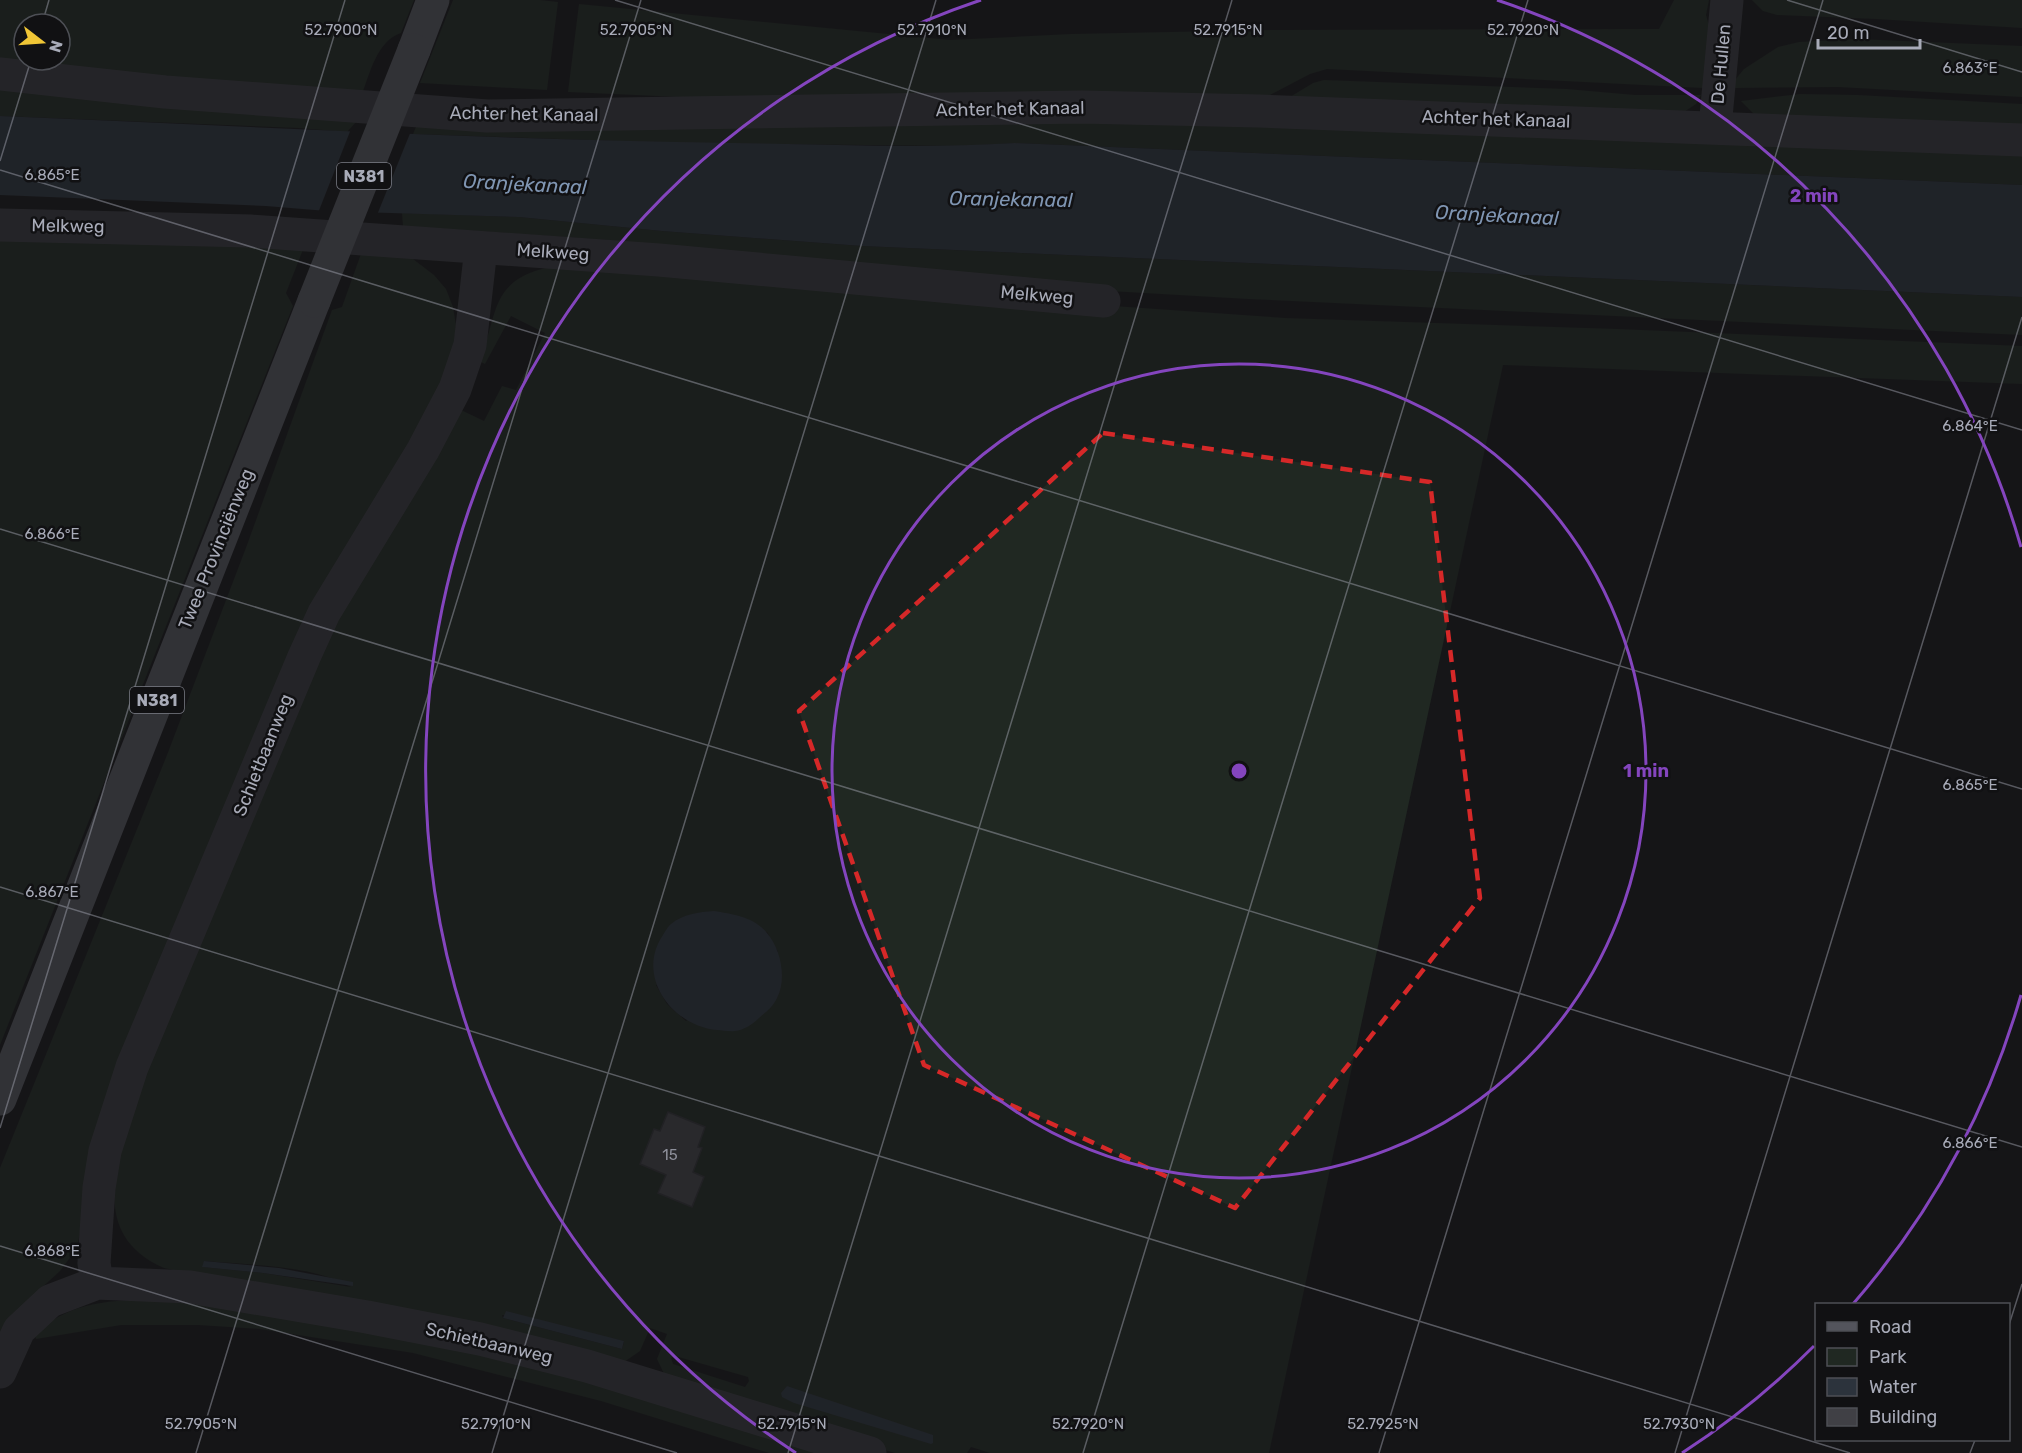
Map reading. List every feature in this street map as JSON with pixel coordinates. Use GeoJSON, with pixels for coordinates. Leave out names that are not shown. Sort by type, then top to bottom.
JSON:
{"type":"FeatureCollection","features":[{"type":"Feature","properties":{"kind":"main road","name":"Twee Provinciënweg"},"geometry":{"type":"LineString","coordinates":[[0,1099],[434,0]]}},
{"type":"Feature","properties":{"kind":"street","name":"De Hullen"},"geometry":{"type":"LineString","coordinates":[[1715,127],[1727,0]]}},
{"type":"Feature","properties":{"kind":"street","name":"Achter het Kanaal"},"geometry":{"type":"LineString","coordinates":[[0,74],[165,92],[487,116],[1082,107],[1260,111],[2022,140]]}},
{"type":"Feature","properties":{"kind":"street","name":"Melkweg"},"geometry":{"type":"LineString","coordinates":[[0,225],[249,231],[659,260],[1104,301]]}},
{"type":"Feature","properties":{"kind":"street","name":"Schietbaanweg"},"geometry":{"type":"LineString","coordinates":[[97,1283],[94,1263],[99,1188],[105,1151],[132,1067],[324,613],[423,450],[455,389],[470,345],[481,248]]}},
{"type":"Feature","properties":{"kind":"street","name":"Schietbaanweg"},"geometry":{"type":"LineString","coordinates":[[0,1372],[19,1330],[50,1300],[97,1283],[190,1287],[480,1339],[587,1366],[870,1453]]}},
{"type":"Feature","properties":{"kind":"highlighted area"},"geometry":{"type":"Polygon","coordinates":[[[1103,433],[1430,482],[1480,898],[1235,1208],[924,1065],[799,711],[1103,433]]]}},
{"type":"Feature","properties":{"kind":"green space"},"geometry":{"type":"Polygon","coordinates":[[[0,0],[414,0],[401,33],[393,37],[380,50],[362,94],[72,69],[72,12],[12,12],[12,64],[0,63],[0,0]]]}},
{"type":"Feature","properties":{"kind":"green space"},"geometry":{"type":"Polygon","coordinates":[[[453,0],[558,2],[547,90],[420,83],[453,0]]]}},
{"type":"Feature","properties":{"kind":"green space"},"geometry":{"type":"Polygon","coordinates":[[[1674,0],[1709,0],[1706,15],[1712,36],[1703,88],[1327,69],[1310,74],[1268,96],[791,102],[568,92],[579,4],[950,40],[1071,34],[1270,30],[1659,29],[1674,0]]]}},
{"type":"Feature","properties":{"kind":"green space"},"geometry":{"type":"Polygon","coordinates":[[[1752,0],[2022,0],[2022,28],[1777,15],[1763,11],[1752,0]]]}},
{"type":"Feature","properties":{"kind":"green space"},"geometry":{"type":"Polygon","coordinates":[[[1857,39],[2022,46],[2022,97],[1838,87],[1735,88],[1735,80],[1744,69],[1778,47],[1799,42],[1857,39]]]}},
{"type":"Feature","properties":{"kind":"green space"},"geometry":{"type":"Polygon","coordinates":[[[1324,80],[1567,89],[1635,95],[1701,95],[1696,104],[1684,112],[1285,100],[1313,83],[1324,80]]]}},
{"type":"Feature","properties":{"kind":"green space"},"geometry":{"type":"Polygon","coordinates":[[[0,83],[97,93],[269,116],[357,121],[347,132],[0,116],[0,83]]]}},
{"type":"Feature","properties":{"kind":"green space"},"geometry":{"type":"Polygon","coordinates":[[[1800,94],[2022,104],[2022,133],[1755,115],[1741,101],[1800,94]]]}},
{"type":"Feature","properties":{"kind":"green space"},"geometry":{"type":"Polygon","coordinates":[[[1011,116],[2022,149],[2022,185],[1015,143],[965,146],[678,143],[413,134],[418,122],[1011,116]]]}},
{"type":"Feature","properties":{"kind":"green space"},"geometry":{"type":"Polygon","coordinates":[[[402,213],[519,217],[662,231],[862,246],[2022,297],[2022,335],[1248,299],[1040,287],[609,240],[403,226],[402,213]]]}},
{"type":"Feature","properties":{"kind":"green space"},"geometry":{"type":"Polygon","coordinates":[[[0,232],[304,247],[286,293],[293,306],[0,1045],[0,232]]]}},
{"type":"Feature","properties":{"kind":"green space"},"geometry":{"type":"Polygon","coordinates":[[[362,251],[409,256],[434,275],[446,289],[453,307],[456,325],[452,365],[395,482],[94,1153],[78,1243],[60,1271],[25,1303],[0,1344],[0,1168],[167,755],[247,545],[332,310],[342,307],[362,251]]]}},
{"type":"Feature","properties":{"kind":"green space"},"geometry":{"type":"Polygon","coordinates":[[[550,267],[1285,318],[2022,346],[2022,384],[1503,365],[1269,1453],[990,1453],[971,1447],[967,1453],[895,1453],[668,1382],[657,1359],[667,1334],[650,1328],[640,1351],[617,1367],[164,1268],[142,1255],[127,1240],[118,1222],[115,1183],[126,1118],[313,662],[461,410],[484,421],[502,386],[516,390],[545,333],[511,316],[485,364],[479,361],[499,302],[506,290],[530,273],[550,267]],[[767,932],[656,985],[667,1004],[686,1021],[778,952],[767,932]],[[205,1261],[203,1267],[263,1273],[351,1287],[319,1274],[280,1267],[205,1261]],[[502,1315],[503,1318],[622,1349],[624,1342],[502,1315]],[[675,1356],[671,1358],[673,1364],[745,1387],[749,1381],[748,1377],[675,1356]]]}},
{"type":"Feature","properties":{"kind":"green space"},"geometry":{"type":"Polygon","coordinates":[[[139,1300],[207,1301],[368,1321],[848,1453],[769,1453],[601,1401],[413,1353],[260,1329],[198,1325],[121,1325],[36,1339],[35,1335],[52,1321],[93,1304],[139,1300]]]}},
{"type":"Feature","properties":{"kind":"water","name":"Oranjekanaal"},"geometry":{"type":"Polygon","coordinates":[[[0,116],[459,136],[642,141],[909,146],[1015,143],[2022,185],[2022,297],[862,246],[662,231],[519,217],[327,211],[266,206],[0,195],[0,116]]]}},
{"type":"Feature","properties":{"kind":"water"},"geometry":{"type":"Polygon","coordinates":[[[714,911],[743,917],[756,923],[772,940],[781,964],[782,982],[775,1001],[754,1022],[738,1030],[717,1030],[686,1019],[673,1009],[656,982],[653,967],[655,951],[669,926],[686,916],[714,911]]]}},
{"type":"Feature","properties":{"kind":"water"},"geometry":{"type":"Polygon","coordinates":[[[204,1261],[279,1268],[353,1282],[353,1286],[202,1267],[204,1261]]]}},
{"type":"Feature","properties":{"kind":"water"},"geometry":{"type":"Polygon","coordinates":[[[506,1311],[624,1341],[622,1349],[503,1318],[506,1311]]]}},
{"type":"Feature","properties":{"kind":"water"},"geometry":{"type":"Polygon","coordinates":[[[787,1386],[933,1435],[933,1443],[794,1403],[782,1397],[781,1393],[787,1386]]]}},
{"type":"Feature","properties":{"kind":"pier"},"geometry":{"type":"Polygon","coordinates":[[[351,129],[411,131],[377,215],[318,213],[351,129]]]}},
{"type":"Feature","properties":{"kind":"building"},"geometry":{"type":"Polygon","coordinates":[[[668,1112],[705,1127],[698,1147],[702,1148],[693,1172],[704,1177],[692,1207],[658,1193],[666,1175],[640,1164],[654,1129],[660,1131],[668,1112]]]}}]}
